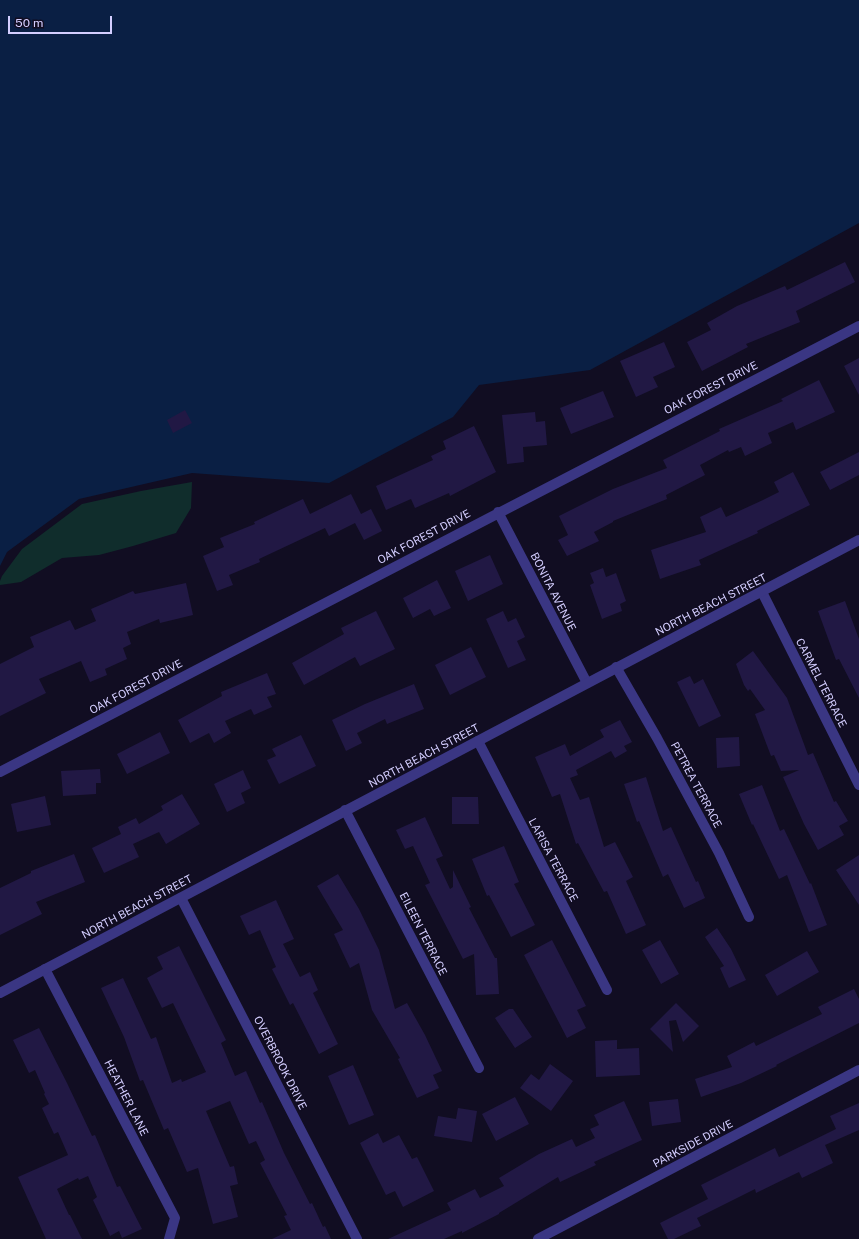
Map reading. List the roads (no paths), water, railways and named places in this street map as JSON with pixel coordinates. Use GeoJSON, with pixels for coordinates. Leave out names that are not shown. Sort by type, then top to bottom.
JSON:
{"type":"FeatureCollection","features":[{"type":"Feature","properties":{"kind":"street","name":"OAK FOREST DRIVE"},"geometry":{"type":"LineString","coordinates":[[0,772],[498,512],[859,326]]}},
{"type":"Feature","properties":{"kind":"street","name":"BONITA AVENUE"},"geometry":{"type":"LineString","coordinates":[[498,512],[587,683]]}},
{"type":"Feature","properties":{"kind":"street","name":"NORTH BEACH STREET"},"geometry":{"type":"LineString","coordinates":[[0,993],[859,540]]}},
{"type":"Feature","properties":{"kind":"street","name":"CARMEL TERRACE"},"geometry":{"type":"LineString","coordinates":[[762,592],[859,785]]}},
{"type":"Feature","properties":{"kind":"street","name":"PETREA TERRACE"},"geometry":{"type":"LineString","coordinates":[[616,668],[683,785],[719,853],[749,918]]}},
{"type":"Feature","properties":{"kind":"street","name":"LARISA TERRACE"},"geometry":{"type":"LineString","coordinates":[[478,741],[607,990]]}},
{"type":"Feature","properties":{"kind":"street","name":"EILEEN TERRACE"},"geometry":{"type":"LineString","coordinates":[[345,810],[479,1068]]}},
{"type":"Feature","properties":{"kind":"street","name":"OVERBROOK DRIVE"},"geometry":{"type":"LineString","coordinates":[[181,898],[357,1239]]}},
{"type":"Feature","properties":{"kind":"street","name":"HEATHER LANE"},"geometry":{"type":"LineString","coordinates":[[45,969],[175,1218],[169,1239]]}},
{"type":"Feature","properties":{"kind":"street","name":"PARKSIDE DRIVE"},"geometry":{"type":"LineString","coordinates":[[538,1239],[859,1070]]}},
{"type":"Feature","properties":{"kind":"water"},"geometry":{"type":"Polygon","coordinates":[[[0,0],[859,0],[859,223],[590,370],[479,385],[453,417],[329,483],[192,473],[79,499],[7,552],[0,566],[0,0]]]}}]}
